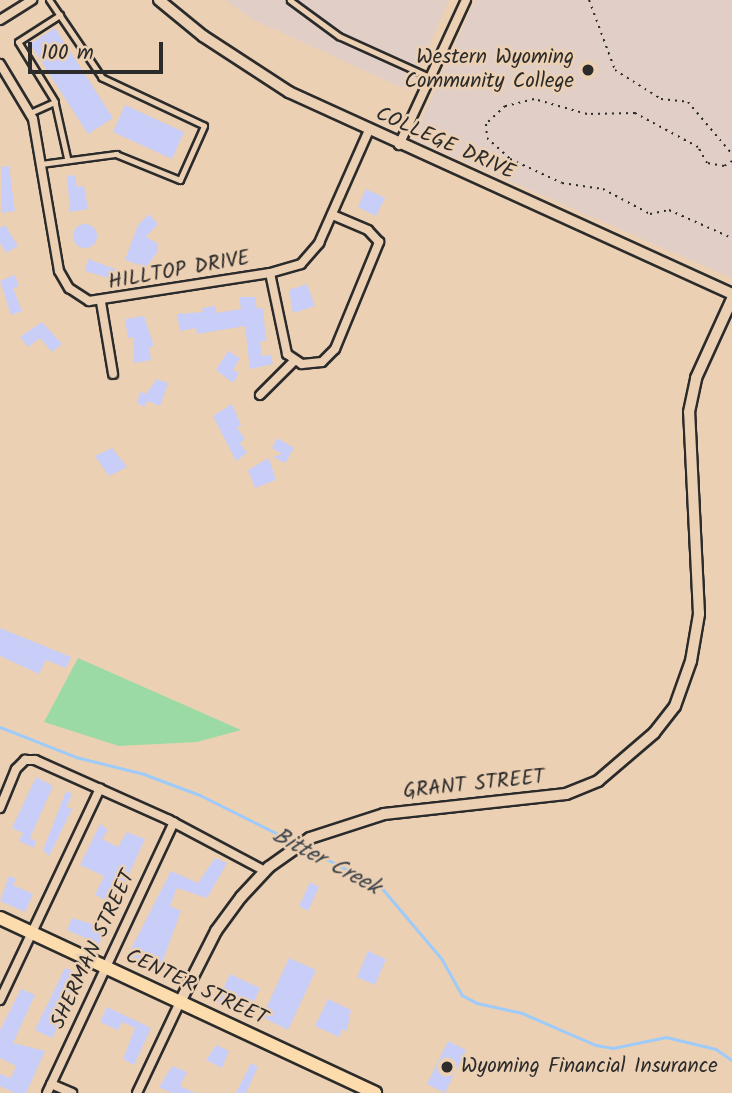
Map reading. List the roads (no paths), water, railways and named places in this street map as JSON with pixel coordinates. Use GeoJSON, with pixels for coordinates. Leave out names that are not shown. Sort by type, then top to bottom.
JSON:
{"type":"FeatureCollection","features":[{"type":"Feature","properties":{"kind":"main road","name":"COLLEGE DRIVE"},"geometry":{"type":"LineString","coordinates":[[159,0],[246,66],[369,130],[732,296]]}},
{"type":"Feature","properties":{"kind":"main road","name":"GRANT STREET"},"geometry":{"type":"LineString","coordinates":[[180,1002],[216,932],[267,869],[310,838],[347,823],[411,810],[492,805],[566,794],[598,781],[631,758],[661,724],[675,706],[691,661],[699,614],[689,412],[696,378],[732,296]]}},
{"type":"Feature","properties":{"kind":"main road","name":"CENTER STREET"},"geometry":{"type":"LineString","coordinates":[[0,918],[375,1093]]}},
{"type":"Feature","properties":{"kind":"street"},"geometry":{"type":"LineString","coordinates":[[0,20],[32,0]]}},
{"type":"Feature","properties":{"kind":"street"},"geometry":{"type":"LineString","coordinates":[[399,145],[466,0]]}},
{"type":"Feature","properties":{"kind":"street","name":"HILLTOP DRIVE"},"geometry":{"type":"LineString","coordinates":[[0,64],[30,113],[59,271],[79,296],[101,302],[291,269],[306,259],[332,215],[369,130]]}},
{"type":"Feature","properties":{"kind":"street"},"geometry":{"type":"LineString","coordinates":[[270,273],[283,344],[293,361],[311,365],[330,356],[377,252],[376,235],[332,215]]}},
{"type":"Feature","properties":{"kind":"street"},"geometry":{"type":"LineString","coordinates":[[101,302],[113,374]]}},
{"type":"Feature","properties":{"kind":"street"},"geometry":{"type":"LineString","coordinates":[[260,396],[293,361]]}},
{"type":"Feature","properties":{"kind":"street"},"geometry":{"type":"LineString","coordinates":[[0,807],[24,760],[35,760],[174,822],[267,869]]}},
{"type":"Feature","properties":{"kind":"street"},"geometry":{"type":"LineString","coordinates":[[0,1000],[100,788]]}},
{"type":"Feature","properties":{"kind":"street","name":"SHERMAN STREET"},"geometry":{"type":"LineString","coordinates":[[47,1093],[174,822]]}},
{"type":"Feature","properties":{"kind":"street","name":"GRANT STREET"},"geometry":{"type":"LineString","coordinates":[[137,1093],[180,1002]]}},
{"type":"Feature","properties":{"kind":"street"},"geometry":{"type":"LineString","coordinates":[[51,1084],[72,1093]]}},
{"type":"Feature","properties":{"kind":"lane"},"geometry":{"type":"LineString","coordinates":[[41,164],[116,154],[180,180],[204,126],[102,78],[49,0]]}},
{"type":"Feature","properties":{"kind":"lane"},"geometry":{"type":"LineString","coordinates":[[290,0],[338,37],[432,78]]}},
{"type":"Feature","properties":{"kind":"lane"},"geometry":{"type":"LineString","coordinates":[[60,15],[18,42],[55,102],[68,160]]}},
{"type":"Feature","properties":{"kind":"lane"},"geometry":{"type":"LineString","coordinates":[[30,113],[55,102]]}},
{"type":"Feature","properties":{"kind":"waterway","name":"Bitter Creek"},"geometry":{"type":"LineString","coordinates":[[0,727],[76,757],[144,774],[200,795],[296,843]]}},
{"type":"Feature","properties":{"kind":"waterway","name":"Bitter Creek"},"geometry":{"type":"LineString","coordinates":[[302,846],[382,888],[442,959],[462,995],[477,1003],[522,1013],[596,1045],[613,1048],[666,1037],[716,1049],[732,1060]]}},
{"type":"Feature","properties":{"kind":"place","name":"Western Wyoming Community College"},"geometry":{"type":"Point","coordinates":[588,70]}},
{"type":"Feature","properties":{"kind":"place","name":"Wyoming Financial Insurance"},"geometry":{"type":"Point","coordinates":[447,1067]}}]}
